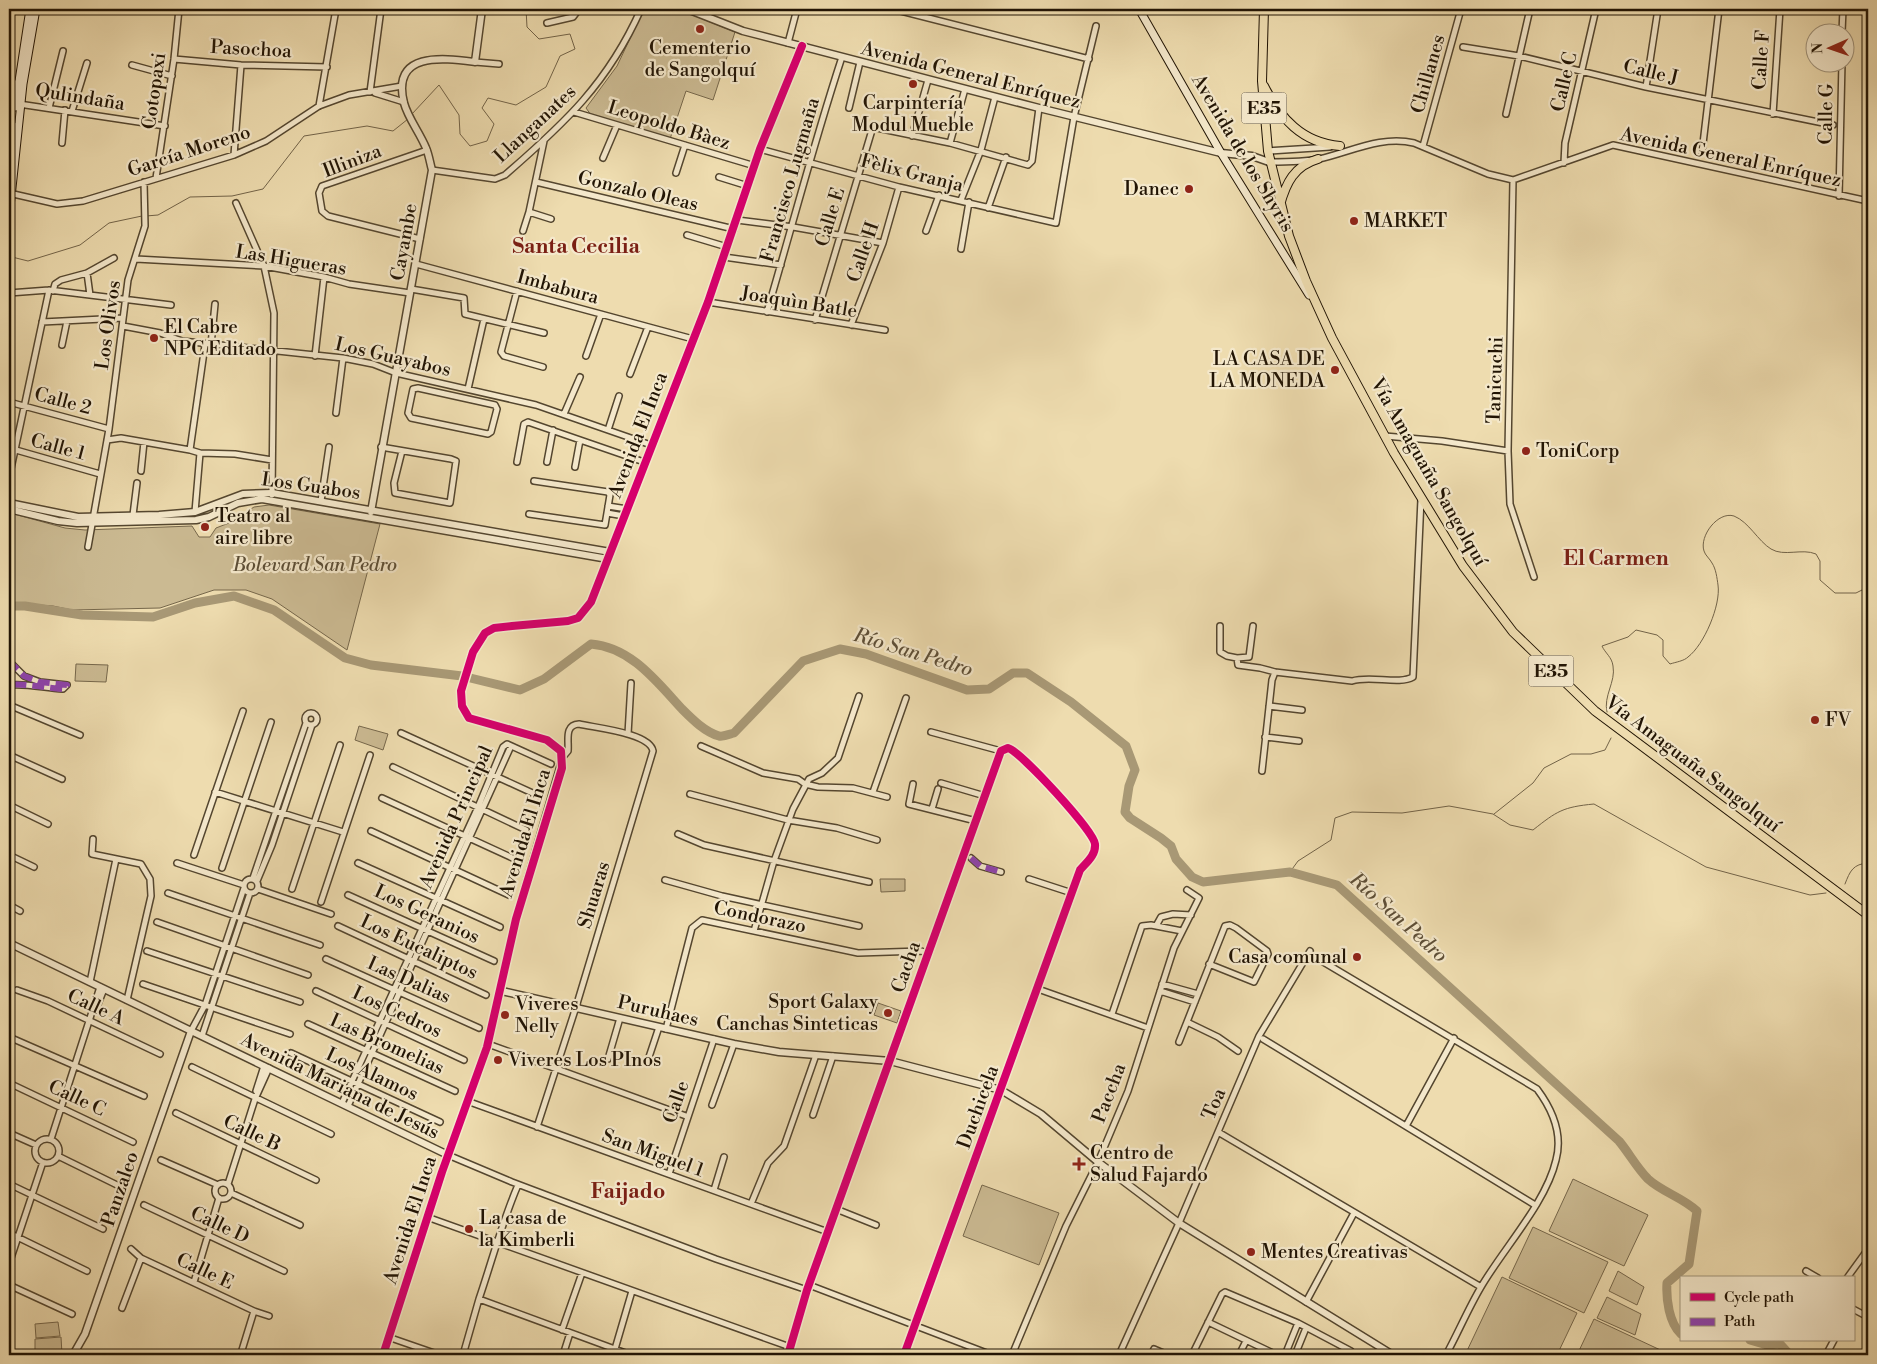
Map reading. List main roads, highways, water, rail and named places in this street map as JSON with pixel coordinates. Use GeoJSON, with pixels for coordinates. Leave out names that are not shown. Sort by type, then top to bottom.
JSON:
{"type":"FeatureCollection","features":[{"type":"Feature","properties":{"kind":"highway","name":"E35"},"geometry":{"type":"LineString","coordinates":[[1264,9],[1262,81],[1269,162],[1280,207]]}},
{"type":"Feature","properties":{"kind":"highway"},"geometry":{"type":"LineString","coordinates":[[1262,81],[1272,103],[1291,126],[1318,143],[1340,146]]}},
{"type":"Feature","properties":{"kind":"highway"},"geometry":{"type":"LineString","coordinates":[[1280,207],[1287,181],[1298,169],[1318,159]]}},
{"type":"Feature","properties":{"kind":"highway","name":"Vía Amaguaña Sangolquí"},"geometry":{"type":"LineString","coordinates":[[1280,207],[1299,264],[1320,312],[1385,436],[1421,498],[1483,593],[1513,632],[1550,670],[1618,730],[1868,915]]}},
{"type":"Feature","properties":{"kind":"main road"},"geometry":{"type":"LineString","coordinates":[[10,194],[20,84],[30,9]]}},
{"type":"Feature","properties":{"kind":"main road"},"geometry":{"type":"LineString","coordinates":[[20,84],[36,9]]}},
{"type":"Feature","properties":{"kind":"main road","name":"Avenida de los Shyris"},"geometry":{"type":"LineString","coordinates":[[1139,9],[1222,153],[1320,312]]}},
{"type":"Feature","properties":{"kind":"main road"},"geometry":{"type":"LineString","coordinates":[[9,216],[12,124],[18,103]]}},
{"type":"Feature","properties":{"kind":"waterway"},"geometry":{"type":"LineString","coordinates":[[412,114],[439,85],[459,115],[460,134],[470,146],[487,141],[494,124],[482,108],[488,98],[516,105],[546,87],[560,56],[575,49],[570,34],[539,39],[527,27],[526,9],[528,9]]}},
{"type":"Feature","properties":{"kind":"waterway"},"geometry":{"type":"LineString","coordinates":[[146,216],[158,215],[190,197],[232,196],[263,189],[304,136],[367,126],[393,131],[408,119]]}},
{"type":"Feature","properties":{"kind":"waterway"},"geometry":{"type":"LineString","coordinates":[[9,240],[12,245],[12,257],[28,261],[80,245],[109,223],[142,216]]}},
{"type":"Feature","properties":{"kind":"waterway"},"geometry":{"type":"LineString","coordinates":[[1607,712],[1606,706],[1613,678],[1613,666],[1602,646],[1628,637],[1636,630],[1657,635],[1663,640],[1663,656],[1670,664],[1686,658],[1700,644],[1714,613],[1718,593],[1715,571],[1703,545],[1704,538],[1711,526],[1722,517],[1728,515],[1739,519],[1766,546],[1776,551],[1787,553],[1811,552],[1816,554],[1820,561],[1820,580],[1835,593],[1856,593],[1868,587]]}},
{"type":"Feature","properties":{"kind":"waterway","name":"Río San Pedro"},"geometry":{"type":"LineString","coordinates":[[9,606],[25,606],[82,615],[153,617],[195,603],[234,596],[274,610],[345,658],[371,665],[462,676],[520,690],[544,679],[591,644],[619,652],[631,659],[653,677],[682,709],[704,729],[721,736],[734,733],[803,661],[840,649],[866,654],[967,690],[989,689],[1013,673],[1027,673],[1071,702],[1126,746],[1135,770],[1129,786],[1125,812],[1130,818],[1171,846],[1176,859],[1192,877],[1203,882],[1290,872],[1337,885],[1619,1141],[1648,1179],[1659,1188],[1697,1211],[1689,1264],[1667,1283],[1669,1310],[1674,1324],[1680,1333]]}},
{"type":"Feature","properties":{"kind":"waterway"},"geometry":{"type":"LineString","coordinates":[[1494,814],[1533,783],[1544,768],[1571,754],[1591,754],[1605,750],[1611,738]]}},
{"type":"Feature","properties":{"kind":"waterway"},"geometry":{"type":"LineString","coordinates":[[1290,872],[1298,861],[1331,840],[1335,818],[1352,812],[1402,813],[1449,806],[1493,814],[1510,825],[1533,830],[1548,818],[1561,811],[1594,804],[1706,867],[1810,895],[1826,893]]}},
{"type":"Feature","properties":{"kind":"waterway"},"geometry":{"type":"LineString","coordinates":[[1845,884],[1855,867],[1868,863]]}},
{"type":"Feature","properties":{"kind":"waterway","name":"Río San Pedro"},"geometry":{"type":"LineString","coordinates":[[1757,1342],[1767,1345],[1780,1344],[1790,1355]]}},
{"type":"Feature","properties":{"kind":"waterway"},"geometry":{"type":"LineString","coordinates":[[9,1345],[9,1352]]}},
{"type":"Feature","properties":{"kind":"place","name":"Cementerio de Sangolquí"},"geometry":{"type":"Point","coordinates":[700,29]}},
{"type":"Feature","properties":{"kind":"place","name":"Carpintería Modul Mueble"},"geometry":{"type":"Point","coordinates":[913,84]}},
{"type":"Feature","properties":{"kind":"place","name":"Danec"},"geometry":{"type":"Point","coordinates":[1189,189]}},
{"type":"Feature","properties":{"kind":"place","name":"MARKET"},"geometry":{"type":"Point","coordinates":[1354,221]}},
{"type":"Feature","properties":{"kind":"place","name":"El Cabre NPC Editado"},"geometry":{"type":"Point","coordinates":[154,338]}},
{"type":"Feature","properties":{"kind":"place","name":"LA CASA DE LA MONEDA"},"geometry":{"type":"Point","coordinates":[1335,370]}},
{"type":"Feature","properties":{"kind":"place","name":"ToniCorp"},"geometry":{"type":"Point","coordinates":[1526,451]}},
{"type":"Feature","properties":{"kind":"place","name":"Teatro al aire libre"},"geometry":{"type":"Point","coordinates":[205,527]}},
{"type":"Feature","properties":{"kind":"place","name":"FV"},"geometry":{"type":"Point","coordinates":[1815,720]}},
{"type":"Feature","properties":{"kind":"place","name":"Casa comunal"},"geometry":{"type":"Point","coordinates":[1357,957]}},
{"type":"Feature","properties":{"kind":"place","name":"Sport Galaxy Canchas Sinteticas"},"geometry":{"type":"Point","coordinates":[888,1013]}},
{"type":"Feature","properties":{"kind":"place","name":"Viveres Nelly"},"geometry":{"type":"Point","coordinates":[505,1015]}},
{"type":"Feature","properties":{"kind":"place","name":"Viveres Los PInos"},"geometry":{"type":"Point","coordinates":[498,1060]}},
{"type":"Feature","properties":{"kind":"place","name":"Centro de Salud Fajardo"},"geometry":{"type":"Point","coordinates":[1079,1164]}},
{"type":"Feature","properties":{"kind":"place","name":"La casa de la Kimberli"},"geometry":{"type":"Point","coordinates":[469,1229]}},
{"type":"Feature","properties":{"kind":"place","name":"Mentes Creativas"},"geometry":{"type":"Point","coordinates":[1251,1252]}},
{"type":"Feature","properties":{"kind":"district","name":"Santa Cecilia"},"geometry":{"type":"Point","coordinates":[576,247]}},
{"type":"Feature","properties":{"kind":"district","name":"El Carmen"},"geometry":{"type":"Point","coordinates":[1616,559]}},
{"type":"Feature","properties":{"kind":"district","name":"Faijado"},"geometry":{"type":"Point","coordinates":[628,1192]}},
{"type":"Feature","properties":{"kind":"park label","name":"Bolevard San Pedro"},"geometry":{"type":"Point","coordinates":[315,565]}}]}
